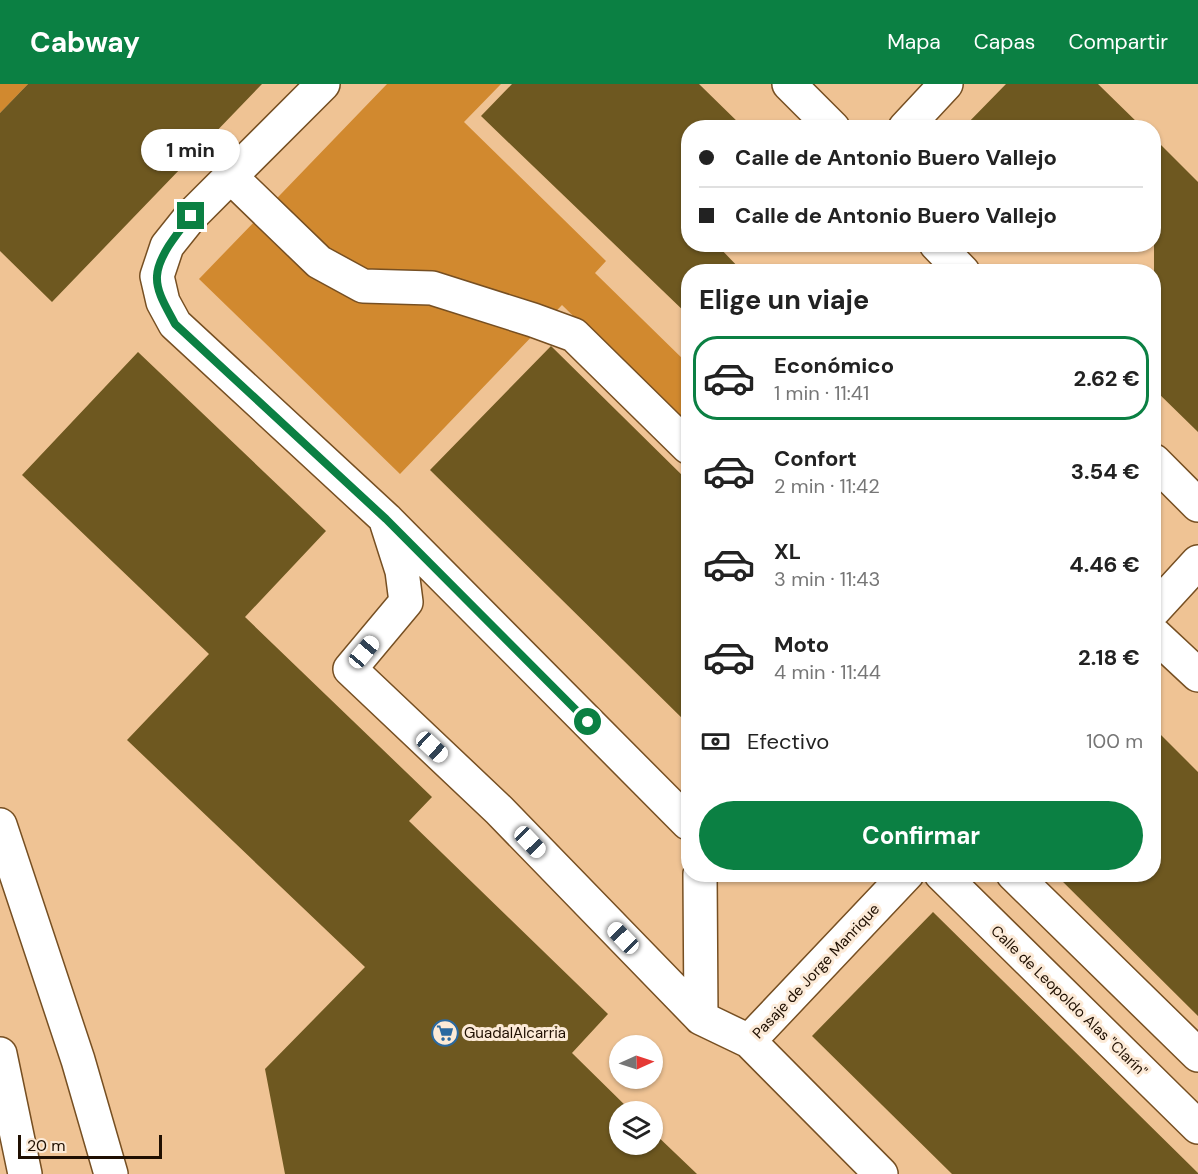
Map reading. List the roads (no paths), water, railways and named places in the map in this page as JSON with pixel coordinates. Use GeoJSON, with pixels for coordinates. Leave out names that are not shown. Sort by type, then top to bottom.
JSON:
{"type":"FeatureCollection","features":[{"type":"Feature","properties":{"kind":"main road"},"geometry":{"type":"LineString","coordinates":[[323,84],[191,216],[168,246],[157,276],[163,302],[175,324],[386,519],[681,816]]}},
{"type":"Feature","properties":{"kind":"main road"},"geometry":{"type":"LineString","coordinates":[[789,84],[825,120]]}},
{"type":"Feature","properties":{"kind":"main road"},"geometry":{"type":"LineString","coordinates":[[912,120],[946,84]]}},
{"type":"Feature","properties":{"kind":"main road"},"geometry":{"type":"LineString","coordinates":[[230,176],[319,262],[363,286],[432,288],[574,335],[681,440]]}},
{"type":"Feature","properties":{"kind":"main road"},"geometry":{"type":"LineString","coordinates":[[944,252],[955,264]]}},
{"type":"Feature","properties":{"kind":"main road"},"geometry":{"type":"LineString","coordinates":[[386,519],[402,571],[406,602],[350,669],[499,810],[701,1018],[749,1041],[881,1174]]}},
{"type":"Feature","properties":{"kind":"main road"},"geometry":{"type":"LineString","coordinates":[[1161,602],[1198,562]]}},
{"type":"Feature","properties":{"kind":"main road"},"geometry":{"type":"LineString","coordinates":[[1161,641],[1198,675]]}},
{"type":"Feature","properties":{"kind":"main road"},"geometry":{"type":"LineString","coordinates":[[0,825],[78,1060],[111,1174]]}},
{"type":"Feature","properties":{"kind":"main road"},"geometry":{"type":"LineString","coordinates":[[700,882],[701,1018]]}},
{"type":"Feature","properties":{"kind":"main road","name":"Pasaje de Jorge Manrique"},"geometry":{"type":"LineString","coordinates":[[749,1041],[899,882]]}},
{"type":"Feature","properties":{"kind":"main road","name":"Calle de Leopoldo Alas \"Clarín\""},"geometry":{"type":"LineString","coordinates":[[949,882],[1198,1127]]}},
{"type":"Feature","properties":{"kind":"main road"},"geometry":{"type":"LineString","coordinates":[[1021,882],[1198,1055]]}},
{"type":"Feature","properties":{"kind":"main road"},"geometry":{"type":"LineString","coordinates":[[0,1054],[25,1174]]}},
{"type":"Feature","properties":{"kind":"place","name":"GuadalAlcarria"},"geometry":{"type":"Point","coordinates":[445,1033]}}]}
